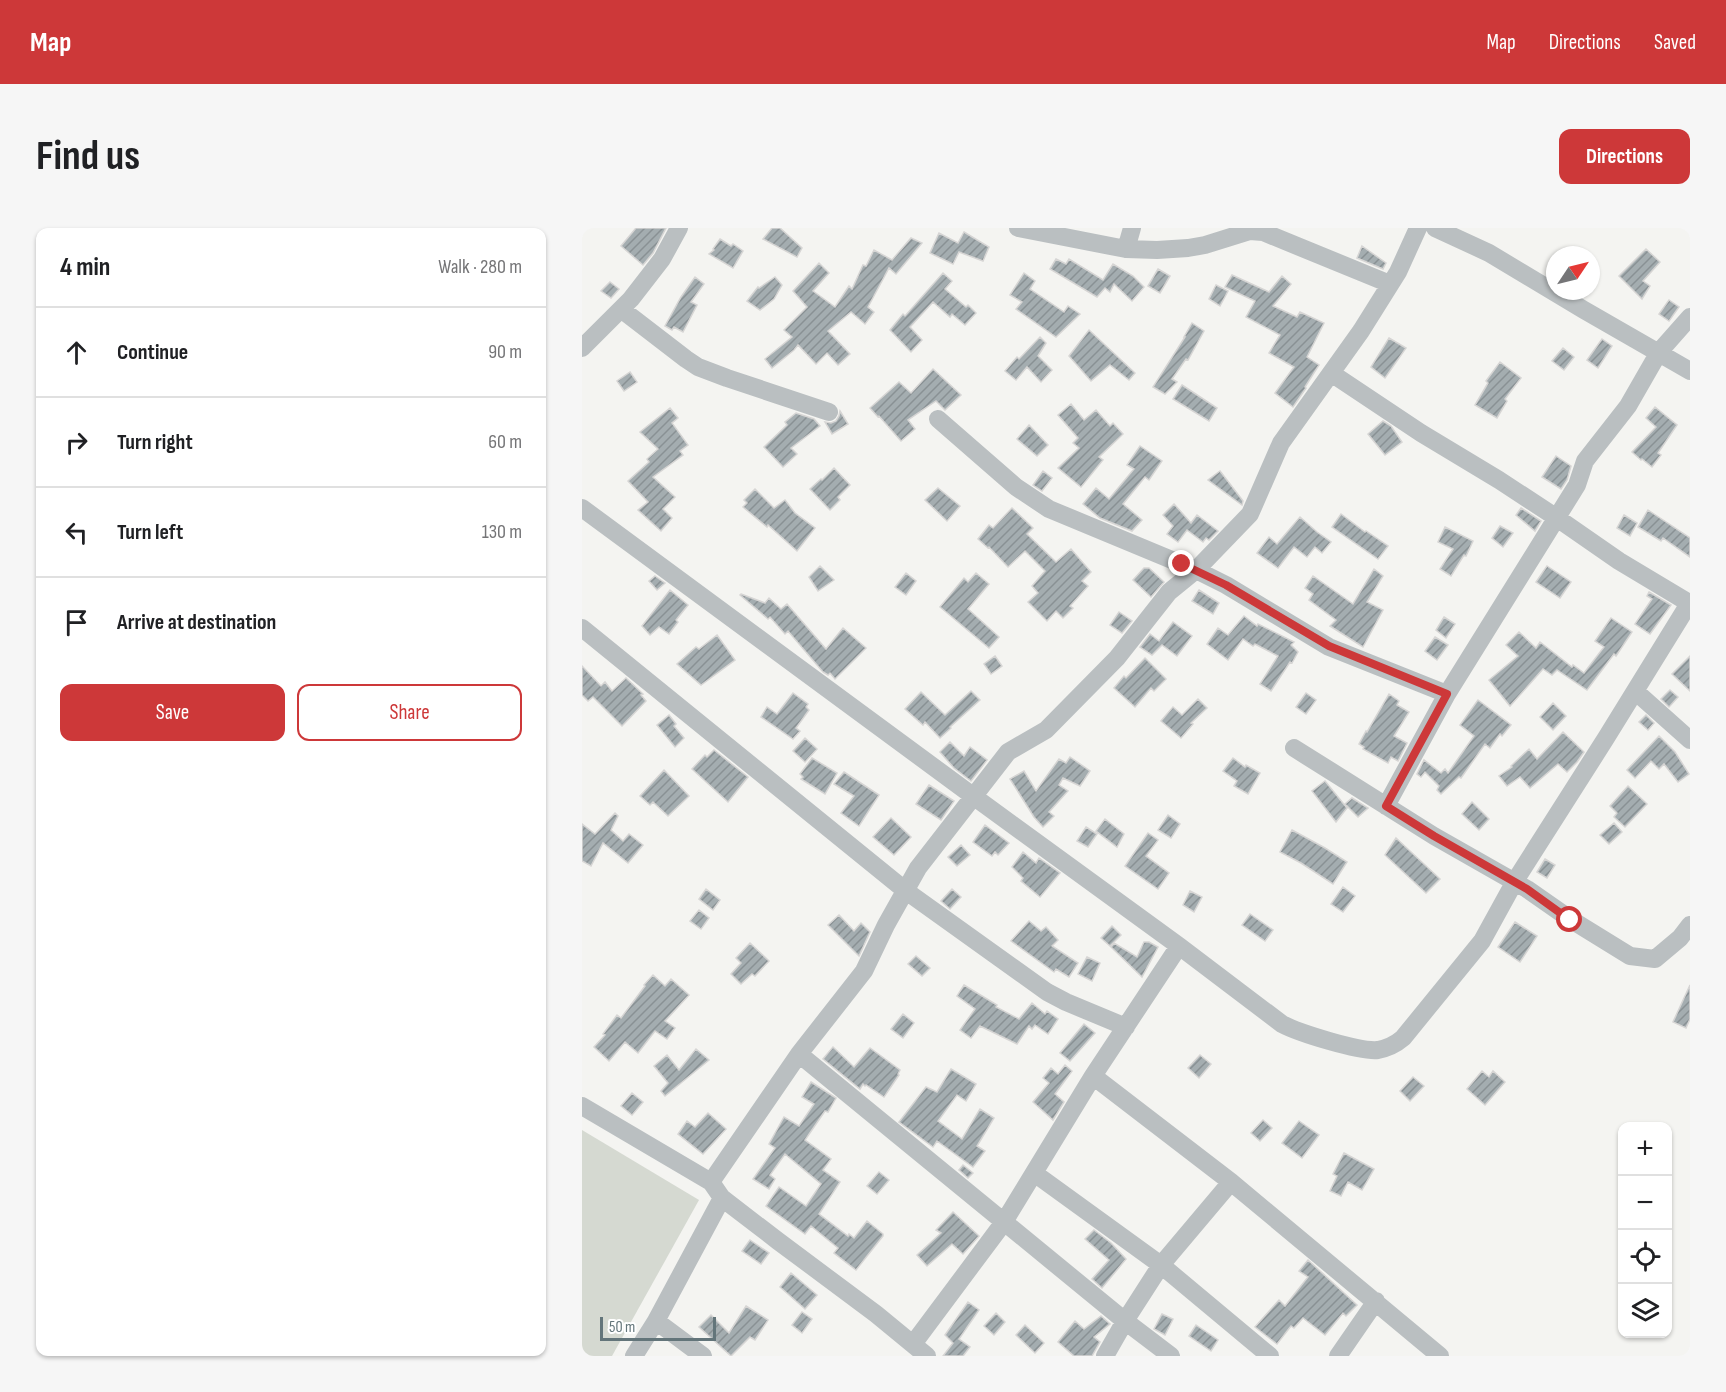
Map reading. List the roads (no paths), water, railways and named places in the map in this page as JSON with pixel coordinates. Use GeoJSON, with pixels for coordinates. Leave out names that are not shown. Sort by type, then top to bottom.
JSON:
{"type":"FeatureCollection","features":[{"type":"Feature","properties":{"kind":"street"},"geometry":{"type":"LineString","coordinates":[[582,348],[621,309],[662,259],[679,228]]}},
{"type":"Feature","properties":{"kind":"street"},"geometry":{"type":"LineString","coordinates":[[1018,228],[1126,249],[1157,250],[1188,248],[1213,243],[1238,231],[1263,232],[1390,284]]}},
{"type":"Feature","properties":{"kind":"street"},"geometry":{"type":"LineString","coordinates":[[1126,249],[1132,228]]}},
{"type":"Feature","properties":{"kind":"street"},"geometry":{"type":"LineString","coordinates":[[711,1182],[799,1054],[864,971],[886,925],[918,868],[1008,752],[1046,730],[1118,658],[1169,592],[1196,570],[1250,514],[1281,443],[1361,331],[1398,272],[1418,228]]}},
{"type":"Feature","properties":{"kind":"street"},"geometry":{"type":"LineString","coordinates":[[1435,228],[1489,253],[1690,371]]}},
{"type":"Feature","properties":{"kind":"street"},"geometry":{"type":"LineString","coordinates":[[621,309],[699,367],[828,412]]}},
{"type":"Feature","properties":{"kind":"street"},"geometry":{"type":"LineString","coordinates":[[1386,806],[1447,694],[1577,485],[1585,461],[1628,405],[1659,352],[1690,317]]}},
{"type":"Feature","properties":{"kind":"street"},"geometry":{"type":"LineString","coordinates":[[582,508],[1282,1024],[1296,1031],[1368,1050],[1378,1050],[1403,1038],[1482,941],[1515,881],[1690,602],[1619,561],[1499,480],[1421,433],[1331,373]]}},
{"type":"Feature","properties":{"kind":"street"},"geometry":{"type":"LineString","coordinates":[[938,419],[1032,499],[1067,517],[1196,570],[1226,585],[1335,650],[1447,694]]}},
{"type":"Feature","properties":{"kind":"street"},"geometry":{"type":"LineString","coordinates":[[582,628],[906,891],[1047,992],[1126,1027]]}},
{"type":"Feature","properties":{"kind":"street"},"geometry":{"type":"LineString","coordinates":[[1635,691],[1690,740]]}},
{"type":"Feature","properties":{"kind":"street"},"geometry":{"type":"LineString","coordinates":[[1294,748],[1434,836],[1515,881],[1570,920],[1630,956],[1655,959],[1680,938],[1690,926]]}},
{"type":"Feature","properties":{"kind":"street"},"geometry":{"type":"LineString","coordinates":[[582,1106],[711,1182],[722,1198],[876,1314],[919,1352],[1004,1222],[1093,1076],[1179,946]]}},
{"type":"Feature","properties":{"kind":"street"},"geometry":{"type":"LineString","coordinates":[[799,1054],[1125,1321],[1171,1356]]}},
{"type":"Feature","properties":{"kind":"street"},"geometry":{"type":"LineString","coordinates":[[1093,1076],[1231,1182],[1440,1356]]}},
{"type":"Feature","properties":{"kind":"street"},"geometry":{"type":"LineString","coordinates":[[1034,1173],[1161,1265],[1269,1356]]}},
{"type":"Feature","properties":{"kind":"street"},"geometry":{"type":"LineString","coordinates":[[1105,1356],[1161,1265],[1231,1182]]}},
{"type":"Feature","properties":{"kind":"street"},"geometry":{"type":"LineString","coordinates":[[634,1356],[656,1321],[722,1198]]}},
{"type":"Feature","properties":{"kind":"street"},"geometry":{"type":"LineString","coordinates":[[1338,1356],[1376,1301]]}},
{"type":"Feature","properties":{"kind":"street"},"geometry":{"type":"LineString","coordinates":[[656,1321],[703,1356]]}}]}
